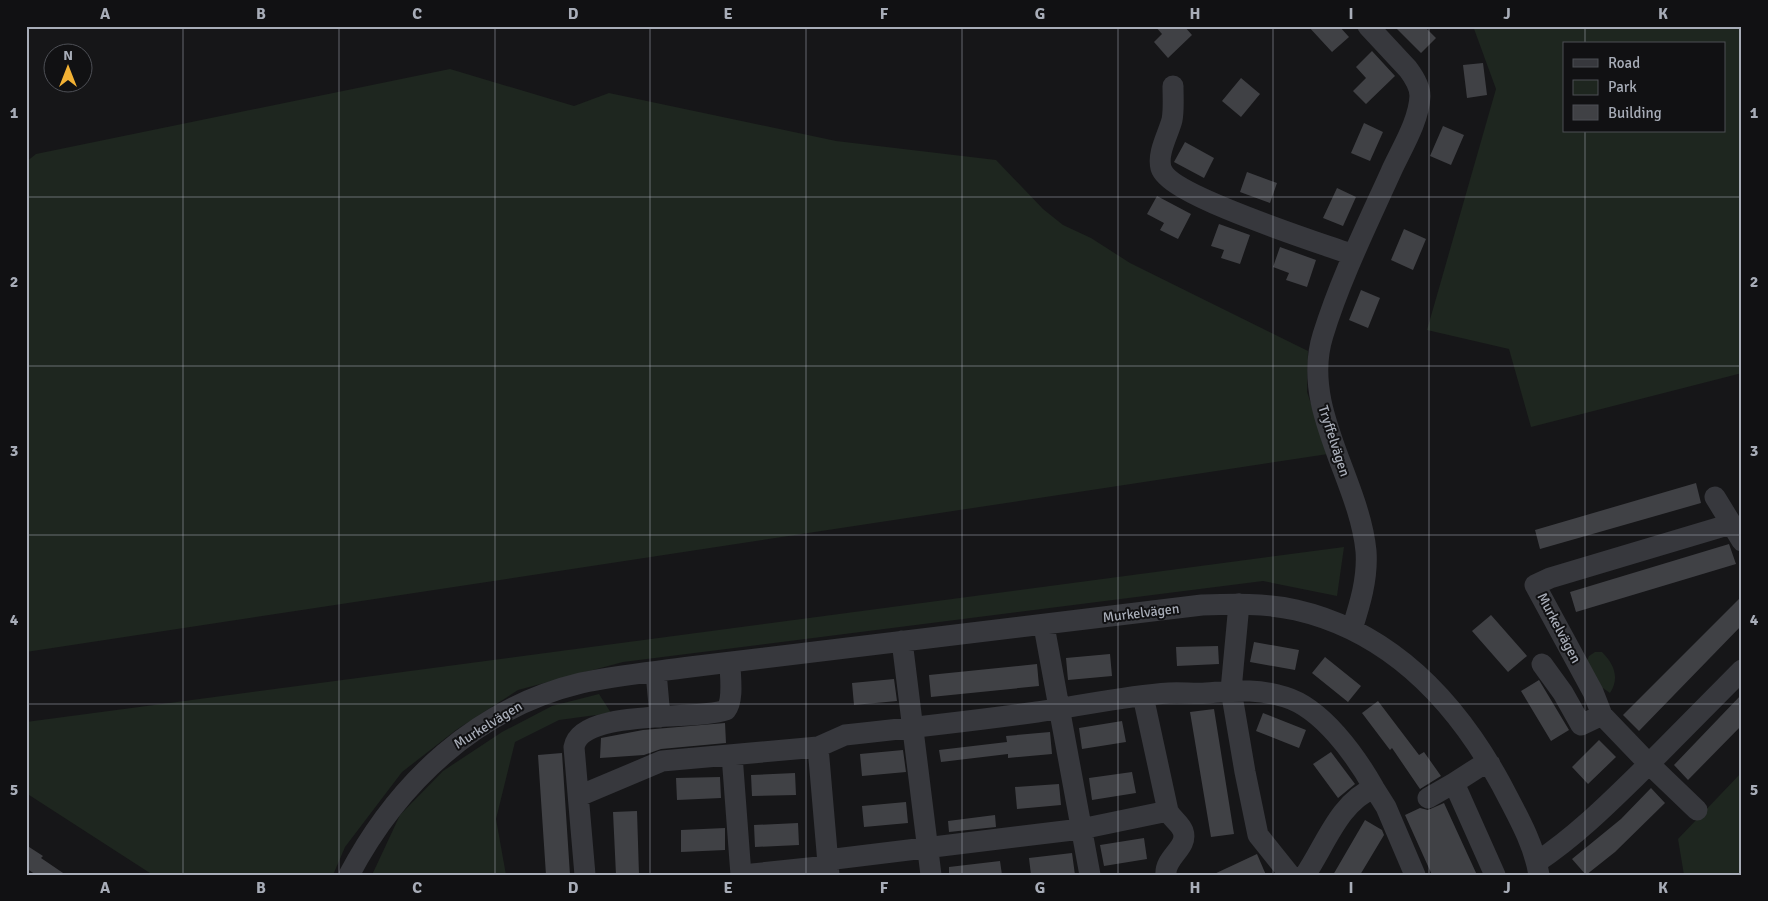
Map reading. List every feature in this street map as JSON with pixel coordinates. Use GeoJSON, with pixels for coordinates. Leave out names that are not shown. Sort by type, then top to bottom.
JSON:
{"type":"FeatureCollection","features":[{"type":"Feature","properties":{"kind":"street","name":"Tryffelvägen"},"geometry":{"type":"LineString","coordinates":[[1352,629],[1364,588],[1366,552],[1358,511],[1318,391],[1317,373],[1322,336],[1353,255],[1412,126],[1420,94],[1414,76],[1368,26]]}},
{"type":"Feature","properties":{"kind":"street"},"geometry":{"type":"LineString","coordinates":[[1173,86],[1172,120],[1160,161],[1162,170],[1170,182],[1218,206],[1353,255]]}},
{"type":"Feature","properties":{"kind":"street","name":"Murkelvägen"},"geometry":{"type":"LineString","coordinates":[[1697,810],[1602,715],[1596,699],[1535,585],[1550,578],[1736,532],[1715,497]]}},
{"type":"Feature","properties":{"kind":"street"},"geometry":{"type":"LineString","coordinates":[[1238,604],[1231,690],[1245,772],[1258,835],[1290,875]]}},
{"type":"Feature","properties":{"kind":"street","name":"Murkelvägen"},"geometry":{"type":"LineString","coordinates":[[348,875],[389,809],[420,775],[469,733],[511,708],[551,692],[582,683],[656,672],[902,641],[1044,626],[1202,605],[1238,604],[1296,610],[1352,629],[1395,655],[1430,684],[1462,720],[1490,764],[1519,819],[1538,868],[1595,817],[1742,670]]}},
{"type":"Feature","properties":{"kind":"street"},"geometry":{"type":"LineString","coordinates":[[1044,626],[1090,875]]}},
{"type":"Feature","properties":{"kind":"street"},"geometry":{"type":"LineString","coordinates":[[902,641],[932,875]]}},
{"type":"Feature","properties":{"kind":"street"},"geometry":{"type":"LineString","coordinates":[[585,875],[574,747],[576,738],[583,732],[596,726],[626,720],[726,710],[729,706],[730,663]]}},
{"type":"Feature","properties":{"kind":"street"},"geometry":{"type":"LineString","coordinates":[[1542,664],[1563,693],[1581,725],[1602,715]]}},
{"type":"Feature","properties":{"kind":"street"},"geometry":{"type":"LineString","coordinates":[[656,672],[660,717]]}},
{"type":"Feature","properties":{"kind":"street"},"geometry":{"type":"LineString","coordinates":[[579,796],[662,761],[818,747],[845,735],[1060,709],[1143,696],[1231,690],[1287,698],[1304,707],[1324,722],[1352,753],[1386,807],[1415,875]]}},
{"type":"Feature","properties":{"kind":"street"},"geometry":{"type":"LineString","coordinates":[[1143,696],[1168,811],[1179,823],[1184,836],[1182,843],[1166,866],[1166,875]]}},
{"type":"Feature","properties":{"kind":"street"},"geometry":{"type":"LineString","coordinates":[[818,747],[829,871]]}},
{"type":"Feature","properties":{"kind":"street"},"geometry":{"type":"LineString","coordinates":[[732,755],[742,875],[829,871]]}},
{"type":"Feature","properties":{"kind":"street"},"geometry":{"type":"LineString","coordinates":[[1428,798],[1479,767],[1490,764]]}},
{"type":"Feature","properties":{"kind":"street"},"geometry":{"type":"LineString","coordinates":[[1454,782],[1495,875]]}},
{"type":"Feature","properties":{"kind":"street"},"geometry":{"type":"LineString","coordinates":[[1305,875],[1344,810],[1358,797],[1374,788]]}},
{"type":"Feature","properties":{"kind":"street"},"geometry":{"type":"LineString","coordinates":[[829,871],[835,859],[1081,829],[1168,811]]}},
{"type":"Feature","properties":{"kind":"green space"},"geometry":{"type":"Polygon","coordinates":[[[1473,26],[1742,26],[1742,373],[1531,427],[1509,349],[1427,330],[1496,89],[1473,26]]]}},
{"type":"Feature","properties":{"kind":"green space"},"geometry":{"type":"Polygon","coordinates":[[[450,69],[574,106],[609,93],[836,141],[996,160],[1043,209],[1063,225],[1091,238],[1130,263],[1308,351],[1307,392],[1328,454],[26,652],[26,162],[36,154],[450,69]]]}},
{"type":"Feature","properties":{"kind":"green space"},"geometry":{"type":"Polygon","coordinates":[[[1344,547],[1337,596],[1263,581],[623,662],[518,690],[456,730],[402,772],[345,847],[333,875],[153,875],[26,793],[26,722],[1344,547]]]}},
{"type":"Feature","properties":{"kind":"green space"},"geometry":{"type":"Polygon","coordinates":[[[1595,652],[1602,652],[1610,661],[1614,671],[1615,682],[1610,693],[1600,686],[1586,663],[1589,656],[1595,652]]]}},
{"type":"Feature","properties":{"kind":"green space"},"geometry":{"type":"Polygon","coordinates":[[[599,694],[611,713],[559,720],[515,742],[496,819],[506,875],[372,875],[400,815],[443,771],[502,732],[552,706],[599,694]]]}},
{"type":"Feature","properties":{"kind":"green space"},"geometry":{"type":"Polygon","coordinates":[[[1742,772],[1742,875],[1684,875],[1678,839],[1742,772]]]}},
{"type":"Feature","properties":{"kind":"building"},"geometry":{"type":"Polygon","coordinates":[[[1155,26],[1184,26],[1192,35],[1168,58],[1154,42],[1162,34],[1155,26]]]}},
{"type":"Feature","properties":{"kind":"building"},"geometry":{"type":"Polygon","coordinates":[[[1308,26],[1339,26],[1349,37],[1332,52],[1308,26]]]}},
{"type":"Feature","properties":{"kind":"building"},"geometry":{"type":"Polygon","coordinates":[[[1394,26],[1424,26],[1436,38],[1421,53],[1394,26]]]}},
{"type":"Feature","properties":{"kind":"building"},"geometry":{"type":"Polygon","coordinates":[[[1372,51],[1395,76],[1366,104],[1353,91],[1366,78],[1356,67],[1372,51]]]}},
{"type":"Feature","properties":{"kind":"building"},"geometry":{"type":"Polygon","coordinates":[[[1483,63],[1487,95],[1467,98],[1463,65],[1483,63]]]}},
{"type":"Feature","properties":{"kind":"building"},"geometry":{"type":"Polygon","coordinates":[[[1241,78],[1260,94],[1241,117],[1222,101],[1241,78]]]}},
{"type":"Feature","properties":{"kind":"building"},"geometry":{"type":"Polygon","coordinates":[[[1364,123],[1383,132],[1370,161],[1351,153],[1364,123]]]}},
{"type":"Feature","properties":{"kind":"building"},"geometry":{"type":"Polygon","coordinates":[[[1443,126],[1464,135],[1451,165],[1430,156],[1443,126]]]}},
{"type":"Feature","properties":{"kind":"building"},"geometry":{"type":"Polygon","coordinates":[[[1185,142],[1214,158],[1204,178],[1174,162],[1185,142]]]}},
{"type":"Feature","properties":{"kind":"building"},"geometry":{"type":"Polygon","coordinates":[[[1247,172],[1277,183],[1270,203],[1240,192],[1247,172]]]}},
{"type":"Feature","properties":{"kind":"building"},"geometry":{"type":"Polygon","coordinates":[[[1337,188],[1356,197],[1343,226],[1323,218],[1337,188]]]}},
{"type":"Feature","properties":{"kind":"building"},"geometry":{"type":"Polygon","coordinates":[[[1157,196],[1191,214],[1178,239],[1160,230],[1164,223],[1147,214],[1157,196]]]}},
{"type":"Feature","properties":{"kind":"building"},"geometry":{"type":"Polygon","coordinates":[[[1219,224],[1250,235],[1240,264],[1221,258],[1224,250],[1211,246],[1219,224]]]}},
{"type":"Feature","properties":{"kind":"building"},"geometry":{"type":"Polygon","coordinates":[[[1404,229],[1426,239],[1413,270],[1391,260],[1404,229]]]}},
{"type":"Feature","properties":{"kind":"building"},"geometry":{"type":"Polygon","coordinates":[[[1280,247],[1316,260],[1307,287],[1286,280],[1289,273],[1273,267],[1280,247]]]}},
{"type":"Feature","properties":{"kind":"building"},"geometry":{"type":"Polygon","coordinates":[[[1361,290],[1380,298],[1368,328],[1349,320],[1361,290]]]}},
{"type":"Feature","properties":{"kind":"building"},"geometry":{"type":"Polygon","coordinates":[[[1696,483],[1701,503],[1540,549],[1535,530],[1696,483]]]}},
{"type":"Feature","properties":{"kind":"building"},"geometry":{"type":"Polygon","coordinates":[[[1729,544],[1736,564],[1576,612],[1570,592],[1729,544]]]}},
{"type":"Feature","properties":{"kind":"building"},"geometry":{"type":"Polygon","coordinates":[[[1742,596],[1742,625],[1639,731],[1623,715],[1742,596]]]}},
{"type":"Feature","properties":{"kind":"building"},"geometry":{"type":"Polygon","coordinates":[[[1491,615],[1527,656],[1508,672],[1472,631],[1491,615]]]}},
{"type":"Feature","properties":{"kind":"building"},"geometry":{"type":"Polygon","coordinates":[[[1254,642],[1299,650],[1295,670],[1250,662],[1254,642]]]}},
{"type":"Feature","properties":{"kind":"building"},"geometry":{"type":"Polygon","coordinates":[[[1218,646],[1219,664],[1177,666],[1176,647],[1218,646]]]}},
{"type":"Feature","properties":{"kind":"building"},"geometry":{"type":"Polygon","coordinates":[[[1110,654],[1112,676],[1068,680],[1066,658],[1110,654]]]}},
{"type":"Feature","properties":{"kind":"building"},"geometry":{"type":"Polygon","coordinates":[[[1325,657],[1361,686],[1348,702],[1312,673],[1325,657]]]}},
{"type":"Feature","properties":{"kind":"building"},"geometry":{"type":"Polygon","coordinates":[[[1037,664],[1039,686],[931,697],[929,675],[1037,664]]]}},
{"type":"Feature","properties":{"kind":"building"},"geometry":{"type":"Polygon","coordinates":[[[894,679],[897,701],[854,705],[852,683],[894,679]]]}},
{"type":"Feature","properties":{"kind":"building"},"geometry":{"type":"Polygon","coordinates":[[[1539,680],[1569,730],[1551,741],[1521,691],[1539,680]]]}},
{"type":"Feature","properties":{"kind":"building"},"geometry":{"type":"Polygon","coordinates":[[[1742,694],[1742,725],[1688,780],[1674,765],[1742,694]]]}},
{"type":"Feature","properties":{"kind":"building"},"geometry":{"type":"Polygon","coordinates":[[[1378,701],[1419,755],[1424,752],[1441,776],[1420,789],[1392,748],[1390,750],[1362,713],[1378,701]]]}},
{"type":"Feature","properties":{"kind":"building"},"geometry":{"type":"Polygon","coordinates":[[[1214,709],[1234,834],[1211,837],[1190,712],[1214,709]]]}},
{"type":"Feature","properties":{"kind":"building"},"geometry":{"type":"Polygon","coordinates":[[[1263,713],[1306,730],[1299,748],[1256,731],[1263,713]]]}},
{"type":"Feature","properties":{"kind":"building"},"geometry":{"type":"Polygon","coordinates":[[[1122,721],[1126,742],[1082,749],[1079,728],[1122,721]]]}},
{"type":"Feature","properties":{"kind":"building"},"geometry":{"type":"Polygon","coordinates":[[[725,723],[726,743],[661,749],[644,755],[600,758],[601,738],[643,730],[725,723]]]}},
{"type":"Feature","properties":{"kind":"building"},"geometry":{"type":"Polygon","coordinates":[[[1050,732],[1052,754],[1008,758],[1008,754],[941,762],[939,750],[1007,742],[1006,736],[1050,732]]]}},
{"type":"Feature","properties":{"kind":"building"},"geometry":{"type":"Polygon","coordinates":[[[1599,740],[1616,757],[1588,784],[1572,767],[1599,740]]]}},
{"type":"Feature","properties":{"kind":"building"},"geometry":{"type":"Polygon","coordinates":[[[903,750],[906,772],[862,776],[860,754],[903,750]]]}},
{"type":"Feature","properties":{"kind":"building"},"geometry":{"type":"Polygon","coordinates":[[[1331,752],[1355,784],[1338,798],[1313,764],[1331,752]]]}},
{"type":"Feature","properties":{"kind":"building"},"geometry":{"type":"Polygon","coordinates":[[[562,753],[570,875],[546,875],[538,755],[562,753]]]}},
{"type":"Feature","properties":{"kind":"building"},"geometry":{"type":"Polygon","coordinates":[[[1132,772],[1136,793],[1092,800],[1089,778],[1132,772]]]}},
{"type":"Feature","properties":{"kind":"building"},"geometry":{"type":"Polygon","coordinates":[[[795,773],[796,795],[752,796],[751,775],[795,773]]]}},
{"type":"Feature","properties":{"kind":"building"},"geometry":{"type":"Polygon","coordinates":[[[720,777],[721,798],[677,800],[676,778],[720,777]]]}},
{"type":"Feature","properties":{"kind":"building"},"geometry":{"type":"Polygon","coordinates":[[[1059,784],[1061,805],[1017,809],[1015,787],[1059,784]]]}},
{"type":"Feature","properties":{"kind":"building"},"geometry":{"type":"Polygon","coordinates":[[[1651,788],[1665,803],[1615,852],[1586,875],[1572,859],[1621,819],[1651,788]]]}},
{"type":"Feature","properties":{"kind":"building"},"geometry":{"type":"Polygon","coordinates":[[[906,802],[908,823],[864,827],[862,806],[906,802]]]}},
{"type":"Feature","properties":{"kind":"building"},"geometry":{"type":"Polygon","coordinates":[[[1444,803],[1477,875],[1432,875],[1405,815],[1420,808],[1428,810],[1444,803]]]}},
{"type":"Feature","properties":{"kind":"building"},"geometry":{"type":"Polygon","coordinates":[[[637,811],[639,875],[616,875],[613,812],[637,811]]]}},
{"type":"Feature","properties":{"kind":"building"},"geometry":{"type":"Polygon","coordinates":[[[995,815],[996,827],[949,832],[948,821],[995,815]]]}},
{"type":"Feature","properties":{"kind":"building"},"geometry":{"type":"Polygon","coordinates":[[[1365,820],[1382,830],[1384,835],[1360,875],[1333,875],[1365,820]]]}},
{"type":"Feature","properties":{"kind":"building"},"geometry":{"type":"Polygon","coordinates":[[[798,823],[799,845],[755,847],[754,825],[798,823]]]}},
{"type":"Feature","properties":{"kind":"building"},"geometry":{"type":"Polygon","coordinates":[[[725,828],[725,850],[681,852],[681,830],[725,828]]]}},
{"type":"Feature","properties":{"kind":"building"},"geometry":{"type":"Polygon","coordinates":[[[1144,838],[1147,859],[1104,866],[1100,845],[1144,838]]]}},
{"type":"Feature","properties":{"kind":"building"},"geometry":{"type":"Polygon","coordinates":[[[26,845],[66,875],[36,875],[26,868],[26,845]]]}},
{"type":"Feature","properties":{"kind":"building"},"geometry":{"type":"Polygon","coordinates":[[[1072,853],[1075,875],[1031,875],[1029,858],[1072,853]]]}},
{"type":"Feature","properties":{"kind":"building"},"geometry":{"type":"Polygon","coordinates":[[[1257,854],[1266,875],[1212,875],[1257,854]]]}},
{"type":"Feature","properties":{"kind":"building"},"geometry":{"type":"Polygon","coordinates":[[[1000,861],[1002,875],[949,875],[949,867],[1000,861]]]}}]}
